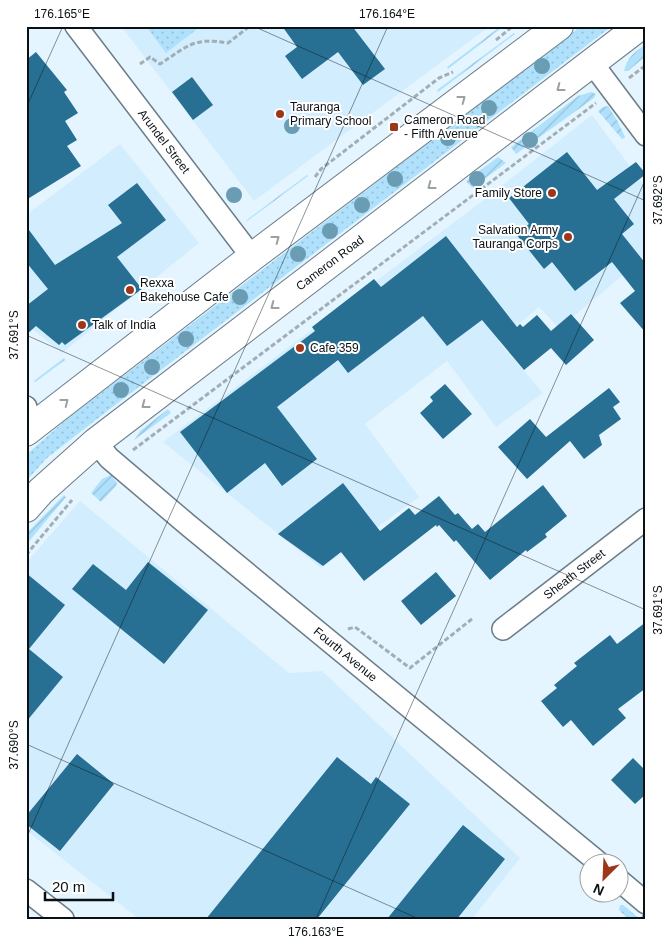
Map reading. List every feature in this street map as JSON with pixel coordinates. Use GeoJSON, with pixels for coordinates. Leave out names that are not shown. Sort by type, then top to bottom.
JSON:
{"type":"FeatureCollection","features":[{"type":"Feature","properties":{"kind":"main road"},"geometry":{"type":"LineString","coordinates":[[27,423],[252,257],[558,26]]}},
{"type":"Feature","properties":{"kind":"main road","name":"Cameron Road"},"geometry":{"type":"LineString","coordinates":[[26,508],[54,478],[96,442],[640,26]]}},
{"type":"Feature","properties":{"kind":"street","name":"Arundel Street"},"geometry":{"type":"LineString","coordinates":[[76,26],[252,257]]}},
{"type":"Feature","properties":{"kind":"street"},"geometry":{"type":"LineString","coordinates":[[592,64],[646,135]]}},
{"type":"Feature","properties":{"kind":"street","name":"Fourth Avenue"},"geometry":{"type":"LineString","coordinates":[[96,442],[109,458],[188,525],[586,852]]}},
{"type":"Feature","properties":{"kind":"street","name":"Sheath Street"},"geometry":{"type":"LineString","coordinates":[[503,630],[646,519]]}},
{"type":"Feature","properties":{"kind":"street"},"geometry":{"type":"LineString","coordinates":[[630,889],[646,903]]}},
{"type":"Feature","properties":{"kind":"street"},"geometry":{"type":"LineString","coordinates":[[26,890],[63,919]]}},
{"type":"Feature","properties":{"kind":"path"},"geometry":{"type":"LineString","coordinates":[[140,64],[150,57],[160,64],[195,42],[214,40],[228,43],[250,26]]}},
{"type":"Feature","properties":{"kind":"path"},"geometry":{"type":"LineString","coordinates":[[490,44],[513,26]]}},
{"type":"Feature","properties":{"kind":"path"},"geometry":{"type":"LineString","coordinates":[[625,81],[646,65]]}},
{"type":"Feature","properties":{"kind":"path"},"geometry":{"type":"LineString","coordinates":[[321,169],[439,78],[451,74],[459,68]]}},
{"type":"Feature","properties":{"kind":"path"},"geometry":{"type":"LineString","coordinates":[[132,451],[603,98]]}},
{"type":"Feature","properties":{"kind":"path"},"geometry":{"type":"LineString","coordinates":[[26,555],[75,496]]}},
{"type":"Feature","properties":{"kind":"path"},"geometry":{"type":"LineString","coordinates":[[348,630],[354,626],[410,668],[472,619]]}},
{"type":"Feature","properties":{"kind":"shaded area","name":"Tauranga Primary School"},"geometry":{"type":"Polygon","coordinates":[[[121,26],[490,26],[254,201],[121,26]]]}},
{"type":"Feature","properties":{"kind":"shaded area"},"geometry":{"type":"Polygon","coordinates":[[[146,26],[201,26],[166,53],[146,26]]]}},
{"type":"Feature","properties":{"kind":"shaded area"},"geometry":{"type":"Polygon","coordinates":[[[501,26],[504,26],[448,69],[447,67],[501,26]]]}},
{"type":"Feature","properties":{"kind":"shaded area"},"geometry":{"type":"Polygon","coordinates":[[[581,26],[612,26],[106,412],[47,458],[26,481],[26,455],[67,419],[581,26]]]}},
{"type":"Feature","properties":{"kind":"shaded area"},"geometry":{"type":"Polygon","coordinates":[[[515,34],[438,92],[437,90],[515,34]]]}},
{"type":"Feature","properties":{"kind":"shaded area"},"geometry":{"type":"Polygon","coordinates":[[[646,44],[646,56],[628,71],[624,71],[629,58],[646,44]]]}},
{"type":"Feature","properties":{"kind":"shaded area"},"geometry":{"type":"Polygon","coordinates":[[[591,92],[596,94],[594,98],[516,154],[511,147],[578,96],[591,92]]]}},
{"type":"Feature","properties":{"kind":"shaded area"},"geometry":{"type":"Polygon","coordinates":[[[608,106],[625,137],[622,139],[598,111],[608,106]]]}},
{"type":"Feature","properties":{"kind":"shaded area"},"geometry":{"type":"Polygon","coordinates":[[[592,115],[646,188],[646,256],[574,316],[570,314],[559,328],[539,307],[498,341],[543,393],[496,427],[447,361],[365,424],[419,497],[321,568],[163,442],[481,202],[592,115]]]}},
{"type":"Feature","properties":{"kind":"shaded area"},"geometry":{"type":"Polygon","coordinates":[[[120,144],[199,243],[62,353],[26,324],[26,215],[120,144]]]}},
{"type":"Feature","properties":{"kind":"shaded area"},"geometry":{"type":"Polygon","coordinates":[[[498,157],[506,163],[472,188],[466,181],[498,157]]]}},
{"type":"Feature","properties":{"kind":"shaded area"},"geometry":{"type":"Polygon","coordinates":[[[308,176],[246,222],[248,219],[308,176]]]}},
{"type":"Feature","properties":{"kind":"shaded area"},"geometry":{"type":"Polygon","coordinates":[[[64,358],[65,360],[34,383],[35,380],[64,358]]]}},
{"type":"Feature","properties":{"kind":"shaded area"},"geometry":{"type":"Polygon","coordinates":[[[168,409],[171,413],[134,440],[140,431],[168,409]]]}},
{"type":"Feature","properties":{"kind":"shaded area"},"geometry":{"type":"Polygon","coordinates":[[[111,475],[117,483],[116,486],[101,502],[91,493],[102,479],[111,475]]]}},
{"type":"Feature","properties":{"kind":"shaded area"},"geometry":{"type":"Polygon","coordinates":[[[64,495],[66,497],[26,545],[26,534],[64,495]]]}},
{"type":"Feature","properties":{"kind":"shaded area"},"geometry":{"type":"Polygon","coordinates":[[[80,501],[289,673],[322,671],[520,858],[472,919],[139,919],[26,830],[26,563],[80,501]]]}},
{"type":"Feature","properties":{"kind":"shaded area"},"geometry":{"type":"Polygon","coordinates":[[[620,905],[623,905],[640,919],[628,919],[619,910],[620,905]]]}},
{"type":"Feature","properties":{"kind":"building"},"geometry":{"type":"Polygon","coordinates":[[[282,26],[352,26],[385,69],[363,85],[338,52],[302,79],[285,56],[297,47],[282,26]]]}},
{"type":"Feature","properties":{"kind":"building"},"geometry":{"type":"Polygon","coordinates":[[[36,52],[67,90],[64,92],[78,113],[65,121],[77,140],[67,146],[81,166],[26,200],[26,60],[36,52]]]}},
{"type":"Feature","properties":{"kind":"building"},"geometry":{"type":"Polygon","coordinates":[[[192,77],[213,105],[193,120],[172,92],[192,77]]]}},
{"type":"Feature","properties":{"kind":"building"},"geometry":{"type":"Polygon","coordinates":[[[567,152],[597,190],[636,162],[646,174],[614,199],[634,224],[622,234],[646,264],[646,333],[620,303],[635,291],[612,262],[575,291],[552,262],[544,269],[516,234],[529,224],[509,198],[567,152]]]}},
{"type":"Feature","properties":{"kind":"building"},"geometry":{"type":"Polygon","coordinates":[[[137,183],[166,220],[117,257],[142,289],[65,345],[62,342],[59,345],[36,326],[26,335],[26,306],[48,289],[26,262],[26,226],[55,265],[122,223],[108,205],[137,183]]]}},
{"type":"Feature","properties":{"kind":"building"},"geometry":{"type":"Polygon","coordinates":[[[446,236],[517,327],[520,324],[523,327],[537,315],[551,331],[571,314],[594,340],[566,365],[551,348],[524,370],[482,320],[447,346],[423,316],[348,373],[338,360],[277,407],[317,459],[282,486],[265,463],[227,493],[180,432],[315,331],[312,327],[374,279],[381,287],[446,236]]]}},
{"type":"Feature","properties":{"kind":"building"},"geometry":{"type":"Polygon","coordinates":[[[445,384],[472,414],[443,439],[420,413],[433,401],[430,397],[445,384]]]}},
{"type":"Feature","properties":{"kind":"building"},"geometry":{"type":"Polygon","coordinates":[[[609,388],[620,402],[613,407],[621,419],[599,435],[602,445],[584,459],[570,441],[527,479],[498,447],[530,419],[546,437],[609,388]]]}},
{"type":"Feature","properties":{"kind":"building"},"geometry":{"type":"Polygon","coordinates":[[[343,483],[380,531],[409,508],[415,515],[439,496],[455,515],[458,513],[472,529],[478,524],[485,532],[543,485],[567,516],[545,534],[547,537],[527,552],[526,550],[490,580],[456,540],[454,542],[439,525],[437,527],[436,525],[364,581],[341,552],[323,566],[278,534],[343,483]]]}},
{"type":"Feature","properties":{"kind":"building"},"geometry":{"type":"Polygon","coordinates":[[[148,562],[208,610],[164,664],[72,589],[93,564],[126,590],[148,562]]]}},
{"type":"Feature","properties":{"kind":"building"},"geometry":{"type":"Polygon","coordinates":[[[436,572],[456,596],[421,625],[401,601],[436,572]]]}},
{"type":"Feature","properties":{"kind":"building"},"geometry":{"type":"Polygon","coordinates":[[[26,573],[65,605],[29,649],[63,677],[26,722],[26,573]]]}},
{"type":"Feature","properties":{"kind":"building"},"geometry":{"type":"Polygon","coordinates":[[[646,622],[646,688],[618,709],[626,718],[593,746],[571,720],[563,727],[541,701],[557,688],[554,685],[577,666],[574,663],[610,635],[617,644],[646,622]]]}},
{"type":"Feature","properties":{"kind":"building"},"geometry":{"type":"Polygon","coordinates":[[[77,754],[114,784],[60,851],[26,824],[26,816],[77,754]]]}},
{"type":"Feature","properties":{"kind":"building"},"geometry":{"type":"Polygon","coordinates":[[[337,757],[371,784],[376,777],[410,804],[317,919],[206,919],[337,757]]]}},
{"type":"Feature","properties":{"kind":"building"},"geometry":{"type":"Polygon","coordinates":[[[633,758],[646,771],[646,794],[635,804],[611,780],[633,758]]]}},
{"type":"Feature","properties":{"kind":"building"},"geometry":{"type":"Polygon","coordinates":[[[463,825],[505,859],[457,919],[387,919],[463,825]]]}},
{"type":"Feature","properties":{"kind":"place","name":"Tauranga Primary School"},"geometry":{"type":"Point","coordinates":[280,114]}},
{"type":"Feature","properties":{"kind":"place","name":"Cameron Road - Fifth Avenue"},"geometry":{"type":"Point","coordinates":[394,127]}},
{"type":"Feature","properties":{"kind":"place","name":"Family Store"},"geometry":{"type":"Point","coordinates":[552,193]}},
{"type":"Feature","properties":{"kind":"place","name":"Salvation Army Tauranga Corps"},"geometry":{"type":"Point","coordinates":[568,237]}},
{"type":"Feature","properties":{"kind":"place","name":"Rexxa Bakehouse Cafe"},"geometry":{"type":"Point","coordinates":[130,290]}},
{"type":"Feature","properties":{"kind":"place","name":"Talk of India"},"geometry":{"type":"Point","coordinates":[82,325]}},
{"type":"Feature","properties":{"kind":"place","name":"Cafe 359"},"geometry":{"type":"Point","coordinates":[300,348]}}]}
